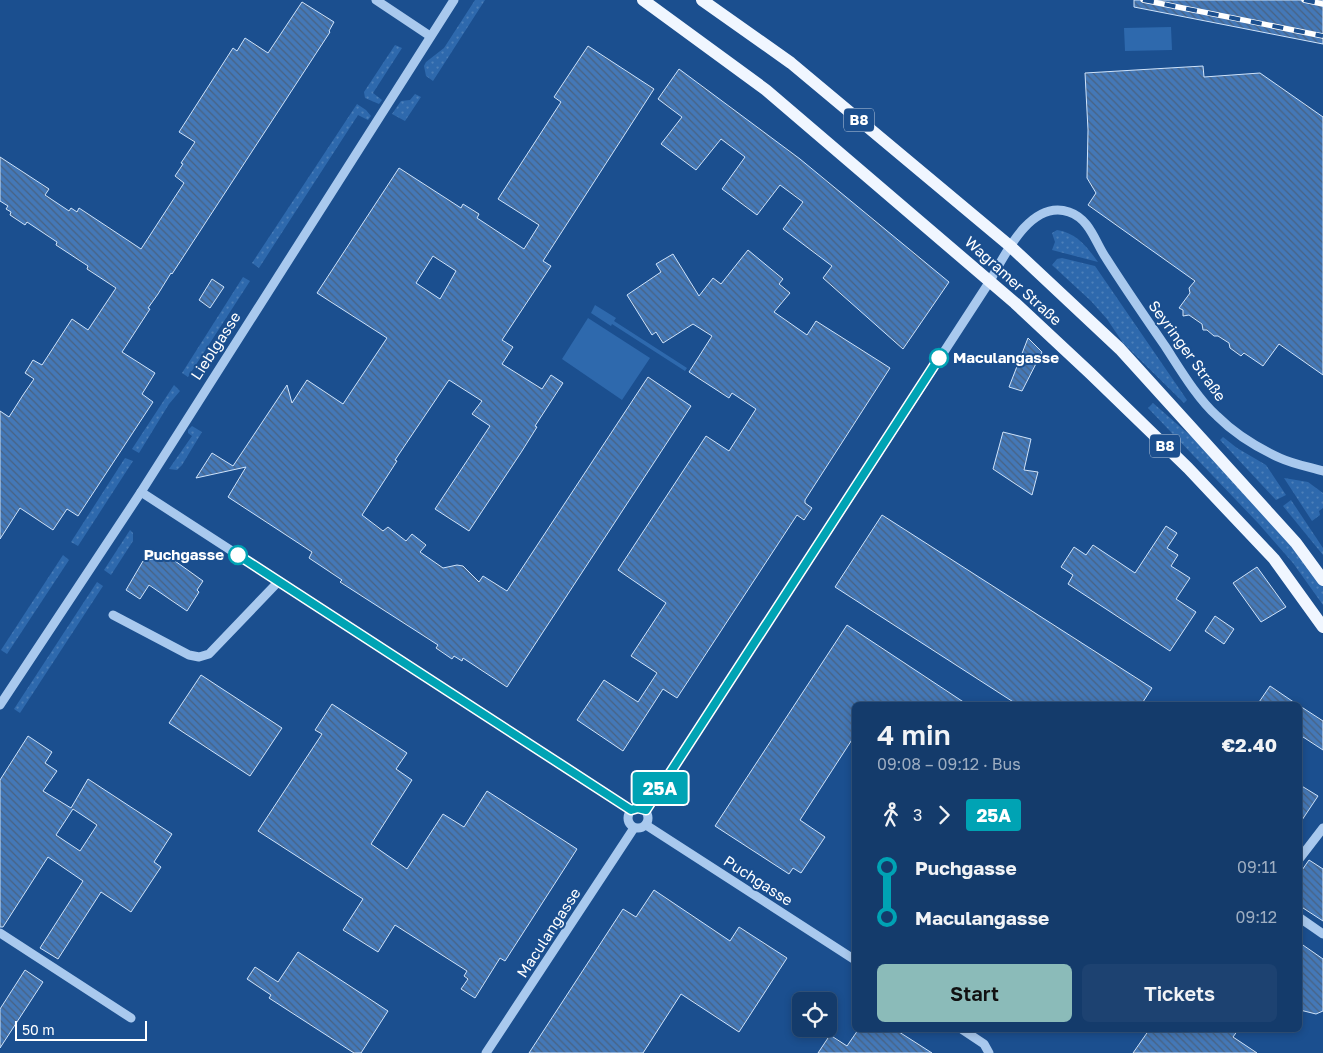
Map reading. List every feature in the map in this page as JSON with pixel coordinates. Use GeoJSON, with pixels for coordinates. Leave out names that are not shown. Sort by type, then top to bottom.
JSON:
{"type":"FeatureCollection","features":[{"type":"Feature","properties":{"kind":"main road","name":"Wagramer Straße"},"geometry":{"type":"LineString","coordinates":[[643,0],[766,90],[990,281],[1090,373],[1188,468],[1274,559],[1323,627]]}},
{"type":"Feature","properties":{"kind":"main road","name":"Wagramer Straße"},"geometry":{"type":"LineString","coordinates":[[702,0],[791,63],[1010,246],[1120,350],[1296,543],[1323,580]]}},
{"type":"Feature","properties":{"kind":"street"},"geometry":{"type":"LineString","coordinates":[[376,0],[430,36]]}},
{"type":"Feature","properties":{"kind":"street","name":"Lieblgasse"},"geometry":{"type":"LineString","coordinates":[[0,705],[141,492],[454,0]]}},
{"type":"Feature","properties":{"kind":"street","name":"Seyringer Straße"},"geometry":{"type":"LineString","coordinates":[[1010,246],[1021,231],[1042,214],[1060,210],[1075,214],[1082,219],[1089,227],[1104,256],[1185,376],[1216,416],[1247,440],[1280,458],[1323,471]]}},
{"type":"Feature","properties":{"kind":"street"},"geometry":{"type":"LineString","coordinates":[[646,810],[990,281],[1010,246]]}},
{"type":"Feature","properties":{"kind":"street"},"geometry":{"type":"LineString","coordinates":[[141,492],[631,810],[638,808],[646,810]]}},
{"type":"Feature","properties":{"kind":"street"},"geometry":{"type":"LineString","coordinates":[[113,615],[189,655],[200,657],[209,654],[278,581]]}},
{"type":"Feature","properties":{"kind":"street"},"geometry":{"type":"LineString","coordinates":[[631,810],[628,818],[634,828],[638,828],[646,825],[649,818],[646,810]]}},
{"type":"Feature","properties":{"kind":"street","name":"Puchgasse"},"geometry":{"type":"LineString","coordinates":[[646,825],[852,958]]}},
{"type":"Feature","properties":{"kind":"street","name":"Maculangasse"},"geometry":{"type":"LineString","coordinates":[[486,1053],[634,828]]}},
{"type":"Feature","properties":{"kind":"street"},"geometry":{"type":"LineString","coordinates":[[1302,855],[1323,828]]}},
{"type":"Feature","properties":{"kind":"street"},"geometry":{"type":"LineString","coordinates":[[1302,919],[1323,934]]}},
{"type":"Feature","properties":{"kind":"street"},"geometry":{"type":"LineString","coordinates":[[0,933],[131,1018]]}},
{"type":"Feature","properties":{"kind":"street"},"geometry":{"type":"LineString","coordinates":[[966,1032],[984,1044],[989,1053]]}},
{"type":"Feature","properties":{"kind":"shaded area"},"geometry":{"type":"Polygon","coordinates":[[[475,0],[485,0],[433,81],[426,76],[424,66],[426,62],[444,48],[475,0]]]}},
{"type":"Feature","properties":{"kind":"shaded area"},"geometry":{"type":"Polygon","coordinates":[[[1171,27],[1172,50],[1125,51],[1124,28],[1171,27]]]}},
{"type":"Feature","properties":{"kind":"shaded area"},"geometry":{"type":"Polygon","coordinates":[[[395,45],[402,48],[373,93],[382,100],[379,104],[365,98],[364,92],[395,45]]]}},
{"type":"Feature","properties":{"kind":"shaded area"},"geometry":{"type":"Polygon","coordinates":[[[415,94],[421,97],[405,121],[392,114],[401,101],[410,100],[415,94]]]}},
{"type":"Feature","properties":{"kind":"shaded area"},"geometry":{"type":"Polygon","coordinates":[[[357,104],[371,116],[368,120],[358,115],[259,268],[252,263],[357,104]]]}},
{"type":"Feature","properties":{"kind":"shaded area"},"geometry":{"type":"Polygon","coordinates":[[[1057,230],[1076,237],[1098,262],[1052,250],[1055,242],[1052,233],[1057,230]]]}},
{"type":"Feature","properties":{"kind":"shaded area"},"geometry":{"type":"Polygon","coordinates":[[[1062,258],[1095,266],[1187,400],[1184,403],[1123,343],[1107,319],[1091,301],[1052,265],[1057,259],[1062,258]]]}},
{"type":"Feature","properties":{"kind":"shaded area"},"geometry":{"type":"Polygon","coordinates":[[[243,277],[250,281],[188,377],[182,373],[243,277]]]}},
{"type":"Feature","properties":{"kind":"shaded area"},"geometry":{"type":"Polygon","coordinates":[[[595,305],[616,318],[614,321],[687,368],[685,371],[612,324],[611,326],[591,313],[595,305]]]}},
{"type":"Feature","properties":{"kind":"shaded area"},"geometry":{"type":"Polygon","coordinates":[[[588,318],[650,358],[622,400],[562,359],[588,318]]]}},
{"type":"Feature","properties":{"kind":"shaded area"},"geometry":{"type":"Polygon","coordinates":[[[174,385],[180,391],[169,404],[139,453],[132,449],[174,385]]]}},
{"type":"Feature","properties":{"kind":"shaded area"},"geometry":{"type":"Polygon","coordinates":[[[1153,403],[1201,445],[1255,502],[1323,584],[1323,605],[1293,563],[1258,523],[1148,408],[1153,403]]]}},
{"type":"Feature","properties":{"kind":"shaded area"},"geometry":{"type":"Polygon","coordinates":[[[192,426],[202,432],[182,465],[177,470],[169,469],[192,436],[188,433],[188,430],[192,426]]]}},
{"type":"Feature","properties":{"kind":"shaded area"},"geometry":{"type":"Polygon","coordinates":[[[1223,437],[1237,448],[1266,465],[1286,495],[1276,500],[1220,440],[1223,437]]]}},
{"type":"Feature","properties":{"kind":"shaded area"},"geometry":{"type":"Polygon","coordinates":[[[125,458],[133,461],[78,546],[71,542],[125,458]]]}},
{"type":"Feature","properties":{"kind":"shaded area"},"geometry":{"type":"Polygon","coordinates":[[[1284,478],[1308,482],[1323,493],[1323,508],[1319,511],[1320,515],[1312,521],[1284,478]]]}},
{"type":"Feature","properties":{"kind":"shaded area"},"geometry":{"type":"Polygon","coordinates":[[[1291,500],[1323,548],[1323,555],[1283,506],[1291,500]]]}},
{"type":"Feature","properties":{"kind":"shaded area"},"geometry":{"type":"Polygon","coordinates":[[[130,530],[133,533],[133,541],[111,575],[104,570],[130,530]]]}},
{"type":"Feature","properties":{"kind":"shaded area"},"geometry":{"type":"Polygon","coordinates":[[[63,555],[69,560],[7,654],[1,650],[63,555]]]}},
{"type":"Feature","properties":{"kind":"shaded area"},"geometry":{"type":"Polygon","coordinates":[[[97,582],[103,586],[20,713],[14,709],[97,582]]]}},
{"type":"Feature","properties":{"kind":"building"},"geometry":{"type":"Polygon","coordinates":[[[1134,0],[1323,0],[1323,44],[1134,7],[1134,0]]]}},
{"type":"Feature","properties":{"kind":"building"},"geometry":{"type":"Polygon","coordinates":[[[302,2],[334,22],[330,32],[148,308],[150,309],[122,352],[155,373],[142,394],[153,402],[78,516],[67,509],[53,530],[20,508],[0,539],[0,411],[9,417],[34,379],[25,373],[33,360],[42,365],[72,319],[88,330],[116,288],[87,269],[88,266],[56,245],[57,242],[27,222],[25,225],[10,215],[11,212],[6,209],[8,206],[0,201],[0,157],[49,189],[45,195],[69,211],[71,208],[77,212],[79,208],[141,249],[184,183],[175,176],[195,142],[179,132],[233,48],[237,51],[245,38],[268,53],[302,2]]]}},
{"type":"Feature","properties":{"kind":"building"},"geometry":{"type":"Polygon","coordinates":[[[588,46],[654,89],[543,261],[551,266],[502,340],[513,347],[502,364],[542,389],[551,375],[563,383],[535,426],[537,427],[522,451],[469,531],[435,509],[490,426],[472,414],[482,401],[449,380],[395,460],[397,461],[362,515],[383,531],[388,527],[406,541],[412,534],[426,545],[420,552],[443,568],[457,565],[463,566],[479,582],[483,576],[507,591],[648,377],[691,406],[507,687],[463,658],[462,661],[454,656],[452,659],[436,648],[438,645],[340,582],[342,580],[309,558],[312,552],[228,497],[246,467],[196,478],[212,453],[233,466],[287,385],[292,403],[307,380],[343,404],[387,338],[317,293],[399,168],[461,208],[463,204],[479,214],[477,218],[524,249],[539,225],[498,199],[561,102],[554,97],[588,46]],[[433,256],[416,283],[440,299],[456,271],[433,256]]]}},
{"type":"Feature","properties":{"kind":"building"},"geometry":{"type":"Polygon","coordinates":[[[1203,66],[1204,77],[1260,73],[1323,117],[1323,375],[1279,344],[1263,366],[1244,353],[1241,356],[1230,348],[1229,343],[1218,336],[1214,336],[1207,330],[1203,330],[1202,324],[1189,315],[1183,316],[1183,310],[1179,308],[1190,293],[1189,288],[1195,281],[1088,205],[1096,193],[1087,178],[1088,130],[1085,73],[1203,66]]]}},
{"type":"Feature","properties":{"kind":"building"},"geometry":{"type":"Polygon","coordinates":[[[679,69],[800,159],[949,282],[903,349],[823,278],[832,266],[783,229],[803,202],[780,185],[757,215],[722,189],[745,157],[721,139],[696,170],[661,144],[682,117],[658,99],[679,69]]]}},
{"type":"Feature","properties":{"kind":"building"},"geometry":{"type":"Polygon","coordinates":[[[748,250],[783,279],[779,284],[790,293],[774,312],[807,335],[816,321],[890,368],[805,500],[805,503],[812,508],[804,520],[797,515],[677,698],[663,689],[623,751],[577,720],[604,680],[638,702],[657,673],[631,656],[666,603],[618,570],[706,436],[729,451],[756,409],[732,393],[729,398],[689,372],[712,336],[693,324],[663,343],[656,332],[652,335],[627,295],[661,272],[656,264],[673,254],[699,296],[713,278],[721,284],[748,250]]]}},
{"type":"Feature","properties":{"kind":"building"},"geometry":{"type":"Polygon","coordinates":[[[212,279],[224,287],[210,308],[199,300],[212,279]]]}},
{"type":"Feature","properties":{"kind":"building"},"geometry":{"type":"Polygon","coordinates":[[[1028,338],[1042,352],[1022,391],[1009,387],[1028,338]]]}},
{"type":"Feature","properties":{"kind":"building"},"geometry":{"type":"Polygon","coordinates":[[[1003,432],[1031,439],[1024,470],[1038,472],[1032,495],[993,469],[1003,432]]]}},
{"type":"Feature","properties":{"kind":"building"},"geometry":{"type":"Polygon","coordinates":[[[882,515],[1152,688],[1143,702],[1013,702],[835,587],[882,515]]]}},
{"type":"Feature","properties":{"kind":"building"},"geometry":{"type":"Polygon","coordinates":[[[1166,526],[1177,533],[1167,548],[1178,555],[1171,566],[1190,578],[1176,599],[1196,612],[1170,651],[1068,584],[1073,575],[1061,567],[1074,547],[1086,555],[1093,545],[1135,573],[1166,526]]]}},
{"type":"Feature","properties":{"kind":"building"},"geometry":{"type":"Polygon","coordinates":[[[168,556],[203,581],[197,590],[199,592],[187,611],[149,585],[140,599],[126,590],[143,561],[168,556]]]}},
{"type":"Feature","properties":{"kind":"building"},"geometry":{"type":"Polygon","coordinates":[[[1257,567],[1286,607],[1261,622],[1233,583],[1257,567]]]}},
{"type":"Feature","properties":{"kind":"building"},"geometry":{"type":"Polygon","coordinates":[[[1215,616],[1234,629],[1224,644],[1205,631],[1215,616]]]}},
{"type":"Feature","properties":{"kind":"building"},"geometry":{"type":"Polygon","coordinates":[[[847,625],[963,702],[852,702],[852,740],[800,820],[825,837],[801,873],[793,868],[789,874],[715,826],[847,625]]]}},
{"type":"Feature","properties":{"kind":"building"},"geometry":{"type":"Polygon","coordinates":[[[201,675],[282,728],[250,776],[169,723],[201,675]]]}},
{"type":"Feature","properties":{"kind":"building"},"geometry":{"type":"Polygon","coordinates":[[[1270,686],[1294,702],[1259,702],[1270,686]]]}},
{"type":"Feature","properties":{"kind":"building"},"geometry":{"type":"Polygon","coordinates":[[[332,704],[407,753],[396,769],[412,780],[371,844],[407,869],[443,814],[464,827],[487,791],[577,849],[505,961],[500,958],[475,998],[461,989],[468,979],[464,976],[467,971],[395,925],[378,952],[343,930],[363,899],[258,831],[322,734],[315,730],[332,704]]]}},
{"type":"Feature","properties":{"kind":"building"},"geometry":{"type":"Polygon","coordinates":[[[1302,707],[1323,721],[1323,750],[1302,736],[1302,707]]]}},
{"type":"Feature","properties":{"kind":"building"},"geometry":{"type":"Polygon","coordinates":[[[28,736],[52,752],[45,763],[57,771],[43,791],[71,808],[88,779],[172,834],[154,862],[161,867],[131,912],[101,892],[58,959],[40,948],[83,881],[48,857],[3,927],[0,927],[0,780],[28,736]],[[73,809],[56,835],[80,851],[97,825],[73,809]]]}},
{"type":"Feature","properties":{"kind":"building"},"geometry":{"type":"Polygon","coordinates":[[[1302,786],[1318,796],[1302,820],[1302,786]]]}},
{"type":"Feature","properties":{"kind":"building"},"geometry":{"type":"Polygon","coordinates":[[[1309,860],[1323,869],[1323,921],[1302,907],[1302,870],[1309,860]]]}},
{"type":"Feature","properties":{"kind":"building"},"geometry":{"type":"Polygon","coordinates":[[[654,890],[730,941],[739,927],[787,958],[739,1032],[681,994],[643,1053],[529,1053],[623,909],[636,917],[654,890]]]}},
{"type":"Feature","properties":{"kind":"building"},"geometry":{"type":"Polygon","coordinates":[[[1302,944],[1323,959],[1323,1011],[1316,1014],[1302,1010],[1302,944]]]}},
{"type":"Feature","properties":{"kind":"building"},"geometry":{"type":"Polygon","coordinates":[[[298,952],[388,1011],[361,1053],[354,1053],[269,998],[271,995],[247,979],[255,967],[278,982],[298,952]]]}},
{"type":"Feature","properties":{"kind":"building"},"geometry":{"type":"Polygon","coordinates":[[[25,970],[43,982],[0,1048],[0,1009],[25,970]]]}},
{"type":"Feature","properties":{"kind":"building"},"geometry":{"type":"Polygon","coordinates":[[[857,1032],[899,1032],[932,1053],[818,1053],[829,1037],[833,1037],[847,1046],[857,1032]]]}},
{"type":"Feature","properties":{"kind":"building"},"geometry":{"type":"Polygon","coordinates":[[[1148,1032],[1237,1032],[1233,1037],[1257,1053],[1133,1053],[1148,1032]]]}},
{"type":"Feature","properties":{"kind":"railway"},"geometry":{"type":"LineString","coordinates":[[1143,0],[1323,36]]}},
{"type":"Feature","properties":{"kind":"railway"},"geometry":{"type":"LineString","coordinates":[[1304,0],[1323,4]]}},
{"type":"Feature","properties":{"kind":"bus line","name":"25A"},"geometry":{"type":"LineString","coordinates":[[238,555],[631,810],[634,808],[646,810],[939,358]]}},
{"type":"Feature","properties":{"kind":"place","name":"Maculangasse"},"geometry":{"type":"Point","coordinates":[939,358]}},
{"type":"Feature","properties":{"kind":"place","name":"Puchgasse"},"geometry":{"type":"Point","coordinates":[238,555]}}]}
